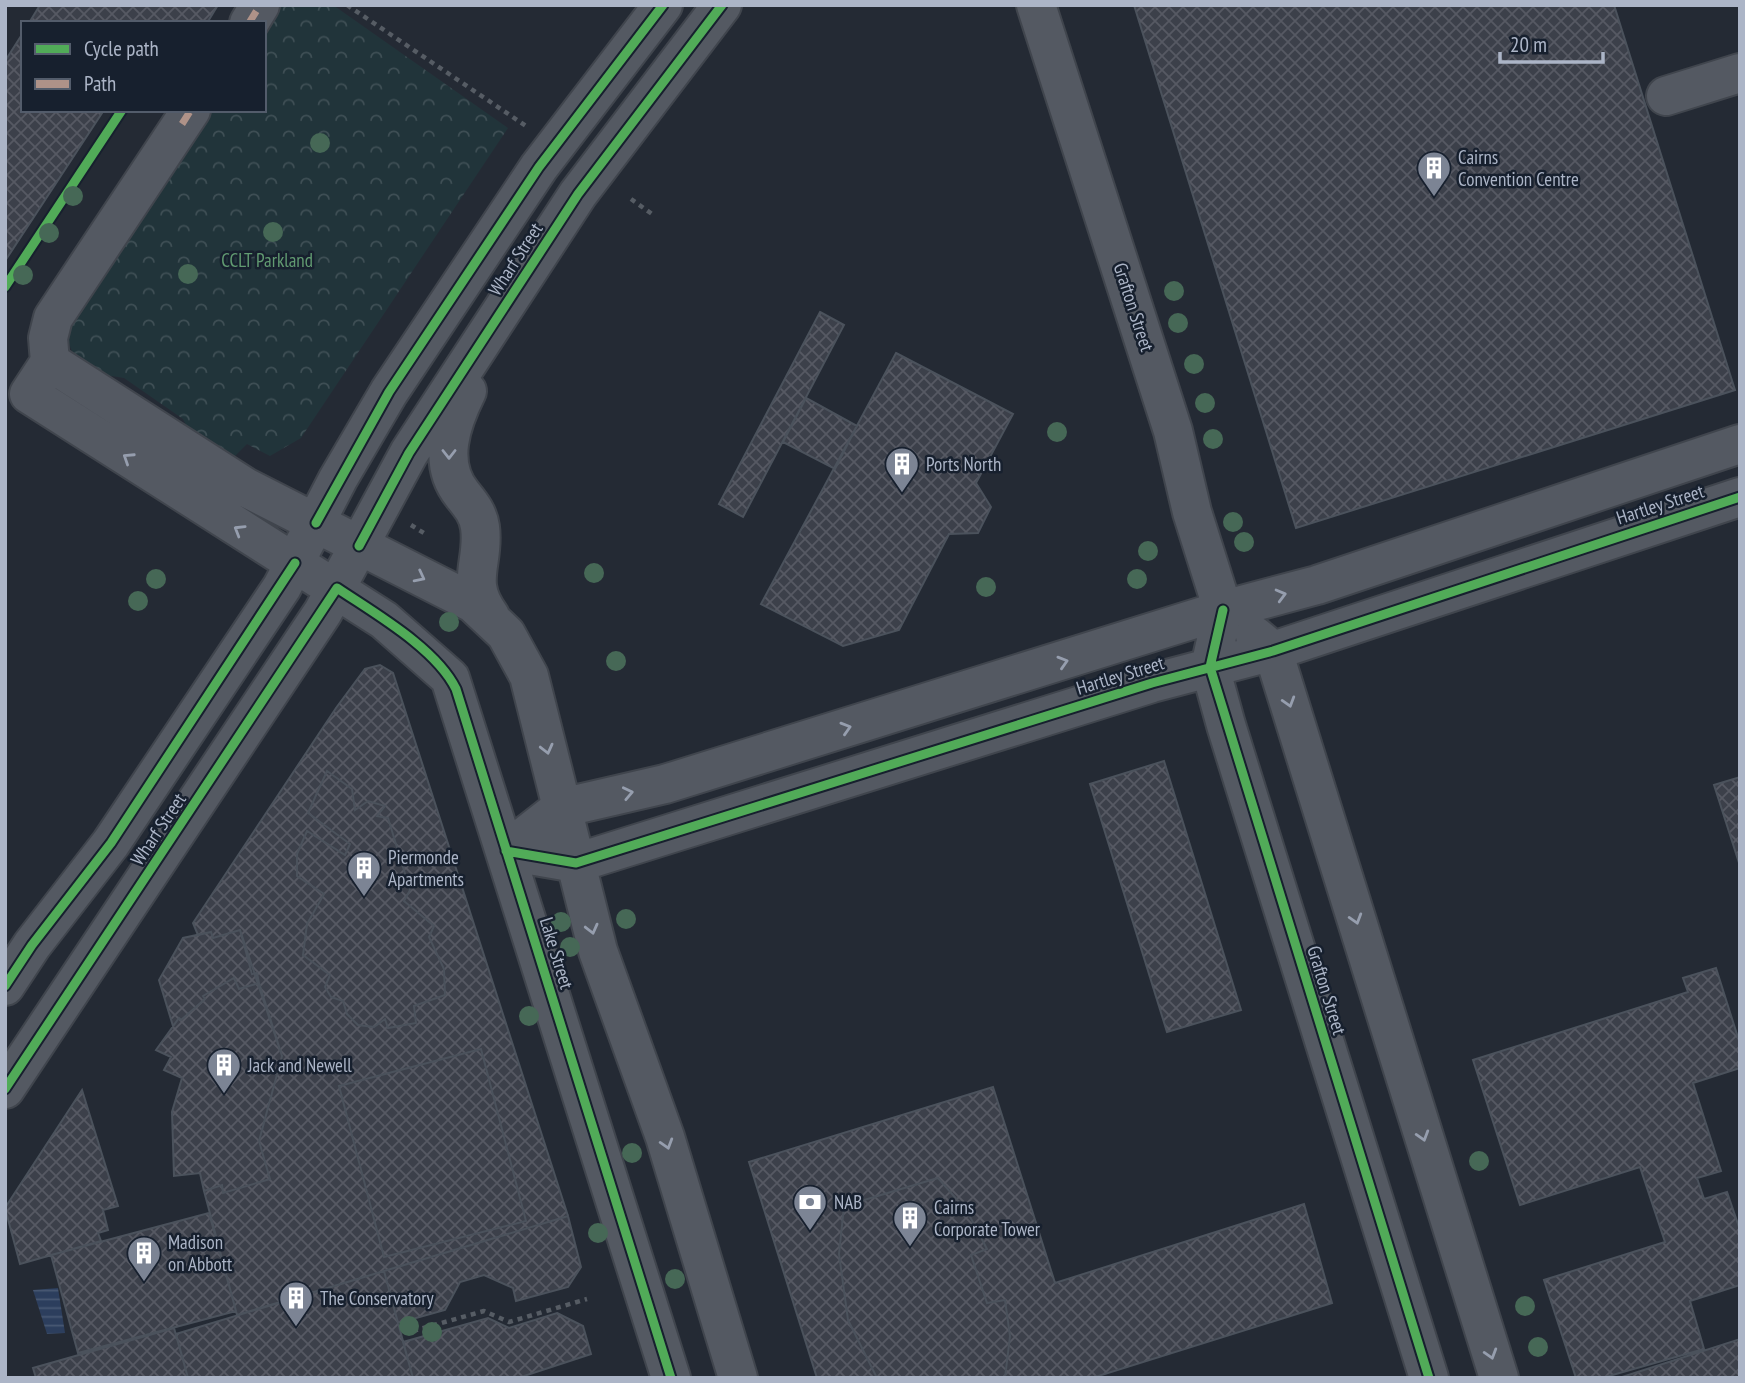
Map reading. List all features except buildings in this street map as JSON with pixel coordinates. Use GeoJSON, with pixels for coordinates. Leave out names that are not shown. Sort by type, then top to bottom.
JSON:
{"type":"FeatureCollection","features":[{"type":"Feature","properties":{"kind":"street"},"geometry":{"type":"LineString","coordinates":[[250,21],[260,5]]}},
{"type":"Feature","properties":{"kind":"street","name":"Wharf Street"},"geometry":{"type":"LineString","coordinates":[[5,986],[32,945],[111,843],[295,563],[389,392],[539,167],[663,5]]}},
{"type":"Feature","properties":{"kind":"street","name":"Wharf Street"},"geometry":{"type":"LineString","coordinates":[[5,1089],[337,588],[409,453],[578,194],[722,5]]}},
{"type":"Feature","properties":{"kind":"street","name":"Grafton Street"},"geometry":{"type":"LineString","coordinates":[[1035,5],[1165,407],[1192,512],[1223,610],[1210,667],[1429,1378]]}},
{"type":"Feature","properties":{"kind":"street"},"geometry":{"type":"LineString","coordinates":[[1666,96],[1740,73]]}},
{"type":"Feature","properties":{"kind":"street"},"geometry":{"type":"LineString","coordinates":[[50,362],[48,338],[53,318],[186,117]]}},
{"type":"Feature","properties":{"kind":"street"},"geometry":{"type":"LineString","coordinates":[[490,616],[476,589],[480,526],[474,508],[453,479],[447,450],[463,400],[522,279]]}},
{"type":"Feature","properties":{"kind":"street","name":"Lake Street"},"geometry":{"type":"LineString","coordinates":[[671,1378],[450,678],[397,630],[337,588],[29,394],[50,362],[245,487],[472,603],[490,616],[514,645],[529,676],[598,951],[666,1137],[738,1378]]}},
{"type":"Feature","properties":{"kind":"street","name":"Hartley Street"},"geometry":{"type":"LineString","coordinates":[[506,851],[561,808],[665,784],[1223,610],[1317,585],[1740,444]]}},
{"type":"Feature","properties":{"kind":"street","name":"Hartley Street"},"geometry":{"type":"LineString","coordinates":[[506,851],[576,863],[1210,667],[1273,652],[1740,497]]}},
{"type":"Feature","properties":{"kind":"street"},"geometry":{"type":"LineString","coordinates":[[1223,610],[1273,652],[1499,1378]]}},
{"type":"Feature","properties":{"kind":"path"},"geometry":{"type":"LineString","coordinates":[[347,5],[536,133]]}},
{"type":"Feature","properties":{"kind":"path"},"geometry":{"type":"LineString","coordinates":[[5,287],[121,112]]}},
{"type":"Feature","properties":{"kind":"path"},"geometry":{"type":"LineString","coordinates":[[631,199],[652,214]]}},
{"type":"Feature","properties":{"kind":"path"},"geometry":{"type":"LineString","coordinates":[[407,523],[437,542]]}},
{"type":"Feature","properties":{"kind":"path"},"geometry":{"type":"LineString","coordinates":[[413,1331],[484,1311],[509,1322],[587,1299]]}},
{"type":"Feature","properties":{"kind":"green space","name":"CCLT Parkland"},"geometry":{"type":"Polygon","coordinates":[[[280,5],[333,5],[508,128],[301,438],[270,456],[247,444],[231,460],[192,437],[183,419],[124,378],[87,372],[74,357],[66,335],[212,112],[266,112],[266,27],[280,5]]]}},
{"type":"Feature","properties":{"kind":"water"},"geometry":{"type":"Polygon","coordinates":[[[58,1288],[65,1333],[47,1334],[33,1290],[58,1288]]]}},
{"type":"Feature","properties":{"kind":"marked path"},"geometry":{"type":"LineString","coordinates":[[250,21],[260,5]]}},
{"type":"Feature","properties":{"kind":"marked path"},"geometry":{"type":"LineString","coordinates":[[182,124],[190,112]]}},
{"type":"Feature","properties":{"kind":"cycle path"},"geometry":{"type":"LineString","coordinates":[[316,523],[389,392],[539,167],[663,5]]}},
{"type":"Feature","properties":{"kind":"cycle path"},"geometry":{"type":"LineString","coordinates":[[359,546],[409,453],[578,194],[722,5]]}},
{"type":"Feature","properties":{"kind":"cycle path"},"geometry":{"type":"LineString","coordinates":[[5,287],[121,112]]}},
{"type":"Feature","properties":{"kind":"cycle path"},"geometry":{"type":"LineString","coordinates":[[506,851],[576,863],[1152,683],[1273,651],[1740,497]]}},
{"type":"Feature","properties":{"kind":"cycle path"},"geometry":{"type":"LineString","coordinates":[[5,986],[32,945],[111,843],[295,563]]}},
{"type":"Feature","properties":{"kind":"cycle path"},"geometry":{"type":"LineString","coordinates":[[5,1089],[337,588],[403,632],[434,659],[456,689],[671,1378]]}},
{"type":"Feature","properties":{"kind":"cycle path"},"geometry":{"type":"LineString","coordinates":[[1223,610],[1210,667],[1429,1378]]}},
{"type":"Feature","properties":{"kind":"place","name":"Cairns Convention Centre"},"geometry":{"type":"Point","coordinates":[1434,198]}},
{"type":"Feature","properties":{"kind":"place","name":"Ports North"},"geometry":{"type":"Point","coordinates":[902,494]}},
{"type":"Feature","properties":{"kind":"place","name":"Piermonde Apartments"},"geometry":{"type":"Point","coordinates":[364,898]}},
{"type":"Feature","properties":{"kind":"place","name":"Jack and Newell"},"geometry":{"type":"Point","coordinates":[224,1095]}},
{"type":"Feature","properties":{"kind":"place","name":"NAB"},"geometry":{"type":"Point","coordinates":[810,1232]}},
{"type":"Feature","properties":{"kind":"place","name":"Cairns Corporate Tower"},"geometry":{"type":"Point","coordinates":[910,1248]}},
{"type":"Feature","properties":{"kind":"place","name":"Madison on Abbott"},"geometry":{"type":"Point","coordinates":[144,1283]}},
{"type":"Feature","properties":{"kind":"place","name":"The Conservatory"},"geometry":{"type":"Point","coordinates":[296,1328]}}]}
